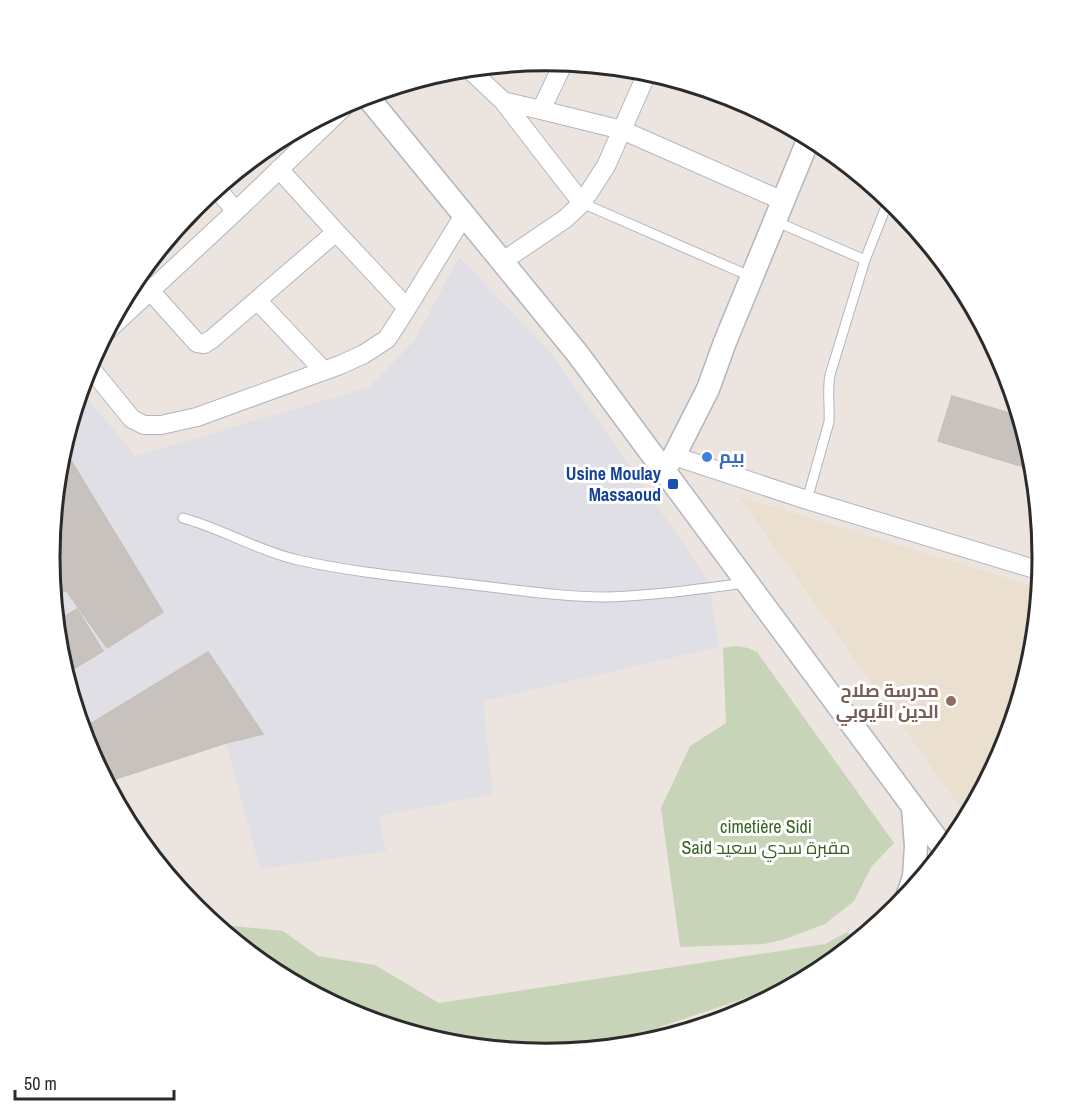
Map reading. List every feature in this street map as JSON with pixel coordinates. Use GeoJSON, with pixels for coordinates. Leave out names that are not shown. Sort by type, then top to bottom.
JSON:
{"type":"FeatureCollection","features":[{"type":"Feature","properties":{"kind":"street"},"geometry":{"type":"LineString","coordinates":[[540,110],[559,71]]}},
{"type":"Feature","properties":{"kind":"street"},"geometry":{"type":"LineString","coordinates":[[477,76],[503,101],[582,203]]}},
{"type":"Feature","properties":{"kind":"street"},"geometry":{"type":"LineString","coordinates":[[503,261],[565,219],[582,203],[606,166],[644,81]]}},
{"type":"Feature","properties":{"kind":"street"},"geometry":{"type":"LineString","coordinates":[[503,101],[622,130],[779,211]]}},
{"type":"Feature","properties":{"kind":"street"},"geometry":{"type":"LineString","coordinates":[[373,103],[669,462],[673,484],[939,842]]}},
{"type":"Feature","properties":{"kind":"street"},"geometry":{"type":"LineString","coordinates":[[125,315],[327,123]]}},
{"type":"Feature","properties":{"kind":"street"},"geometry":{"type":"LineString","coordinates":[[669,462],[708,389],[806,146]]}},
{"type":"Feature","properties":{"kind":"street"},"geometry":{"type":"LineString","coordinates":[[279,169],[407,308]]}},
{"type":"Feature","properties":{"kind":"street"},"geometry":{"type":"LineString","coordinates":[[222,195],[236,211]]}},
{"type":"Feature","properties":{"kind":"street"},"geometry":{"type":"LineString","coordinates":[[96,374],[132,419],[144,425],[161,425],[197,417],[364,354],[387,339],[464,215]]}},
{"type":"Feature","properties":{"kind":"street"},"geometry":{"type":"LineString","coordinates":[[144,284],[197,343],[204,344],[336,232]]}},
{"type":"Feature","properties":{"kind":"street"},"geometry":{"type":"LineString","coordinates":[[257,300],[324,371]]}},
{"type":"Feature","properties":{"kind":"street"},"geometry":{"type":"LineString","coordinates":[[669,462],[807,500],[1032,568]]}},
{"type":"Feature","properties":{"kind":"street"},"geometry":{"type":"LineString","coordinates":[[913,808],[916,846],[914,874]]}},
{"type":"Feature","properties":{"kind":"lane"},"geometry":{"type":"LineString","coordinates":[[582,203],[752,277]]}},
{"type":"Feature","properties":{"kind":"lane"},"geometry":{"type":"LineString","coordinates":[[807,500],[829,422],[828,384],[830,375],[866,260],[885,209]]}},
{"type":"Feature","properties":{"kind":"lane"},"geometry":{"type":"LineString","coordinates":[[779,211],[866,260]]}},
{"type":"Feature","properties":{"kind":"lane"},"geometry":{"type":"LineString","coordinates":[[183,518],[204,524],[265,551],[298,560],[382,575],[531,593],[604,597],[662,594],[746,583]]}},
{"type":"Feature","properties":{"kind":"shaded area"},"geometry":{"type":"Polygon","coordinates":[[[459,257],[552,354],[709,581],[719,647],[483,701],[493,794],[379,816],[386,851],[260,869],[226,743],[114,779],[97,743],[69,652],[61,589],[61,525],[64,494],[77,431],[87,398],[136,456],[369,387],[414,341],[459,257]]]}},
{"type":"Feature","properties":{"kind":"shaded area","name":"مدرسة صلاح الدين الأيوبي"},"geometry":{"type":"Polygon","coordinates":[[[738,496],[1031,586],[1023,652],[1006,713],[982,772],[961,809],[738,496]]]}},
{"type":"Feature","properties":{"kind":"green space","name":"cimetière Sidi Said مقبرة سدي سعيد"},"geometry":{"type":"Polygon","coordinates":[[[737,646],[757,652],[894,843],[872,866],[854,901],[825,924],[782,940],[764,944],[680,947],[661,808],[690,746],[726,723],[723,648],[737,646]]]}},
{"type":"Feature","properties":{"kind":"green space"},"geometry":{"type":"Polygon","coordinates":[[[230,926],[283,931],[318,956],[375,965],[439,1003],[825,944],[847,932],[851,935],[816,961],[760,993],[637,1035],[578,1042],[546,1043],[483,1039],[451,1034],[390,1017],[331,993],[276,961],[230,926]]]}},
{"type":"Feature","properties":{"kind":"building"},"geometry":{"type":"Polygon","coordinates":[[[952,396],[1010,413],[1024,467],[938,441],[952,396]]]}},
{"type":"Feature","properties":{"kind":"building"},"geometry":{"type":"Polygon","coordinates":[[[70,459],[163,612],[107,648],[66,590],[61,593],[61,525],[70,459]]]}},
{"type":"Feature","properties":{"kind":"building"},"geometry":{"type":"Polygon","coordinates":[[[77,609],[103,651],[73,669],[69,652],[64,617],[77,609]]]}},
{"type":"Feature","properties":{"kind":"building"},"geometry":{"type":"Polygon","coordinates":[[[208,652],[263,734],[226,743],[114,779],[90,724],[208,652]]]}},
{"type":"Feature","properties":{"kind":"place","name":"بيم"},"geometry":{"type":"Point","coordinates":[707,457]}},
{"type":"Feature","properties":{"kind":"place","name":"Usine Moulay Massaoud"},"geometry":{"type":"Point","coordinates":[673,484]}},
{"type":"Feature","properties":{"kind":"place","name":"مدرسة صلاح الدين الأيوبي"},"geometry":{"type":"Point","coordinates":[951,701]}}]}
